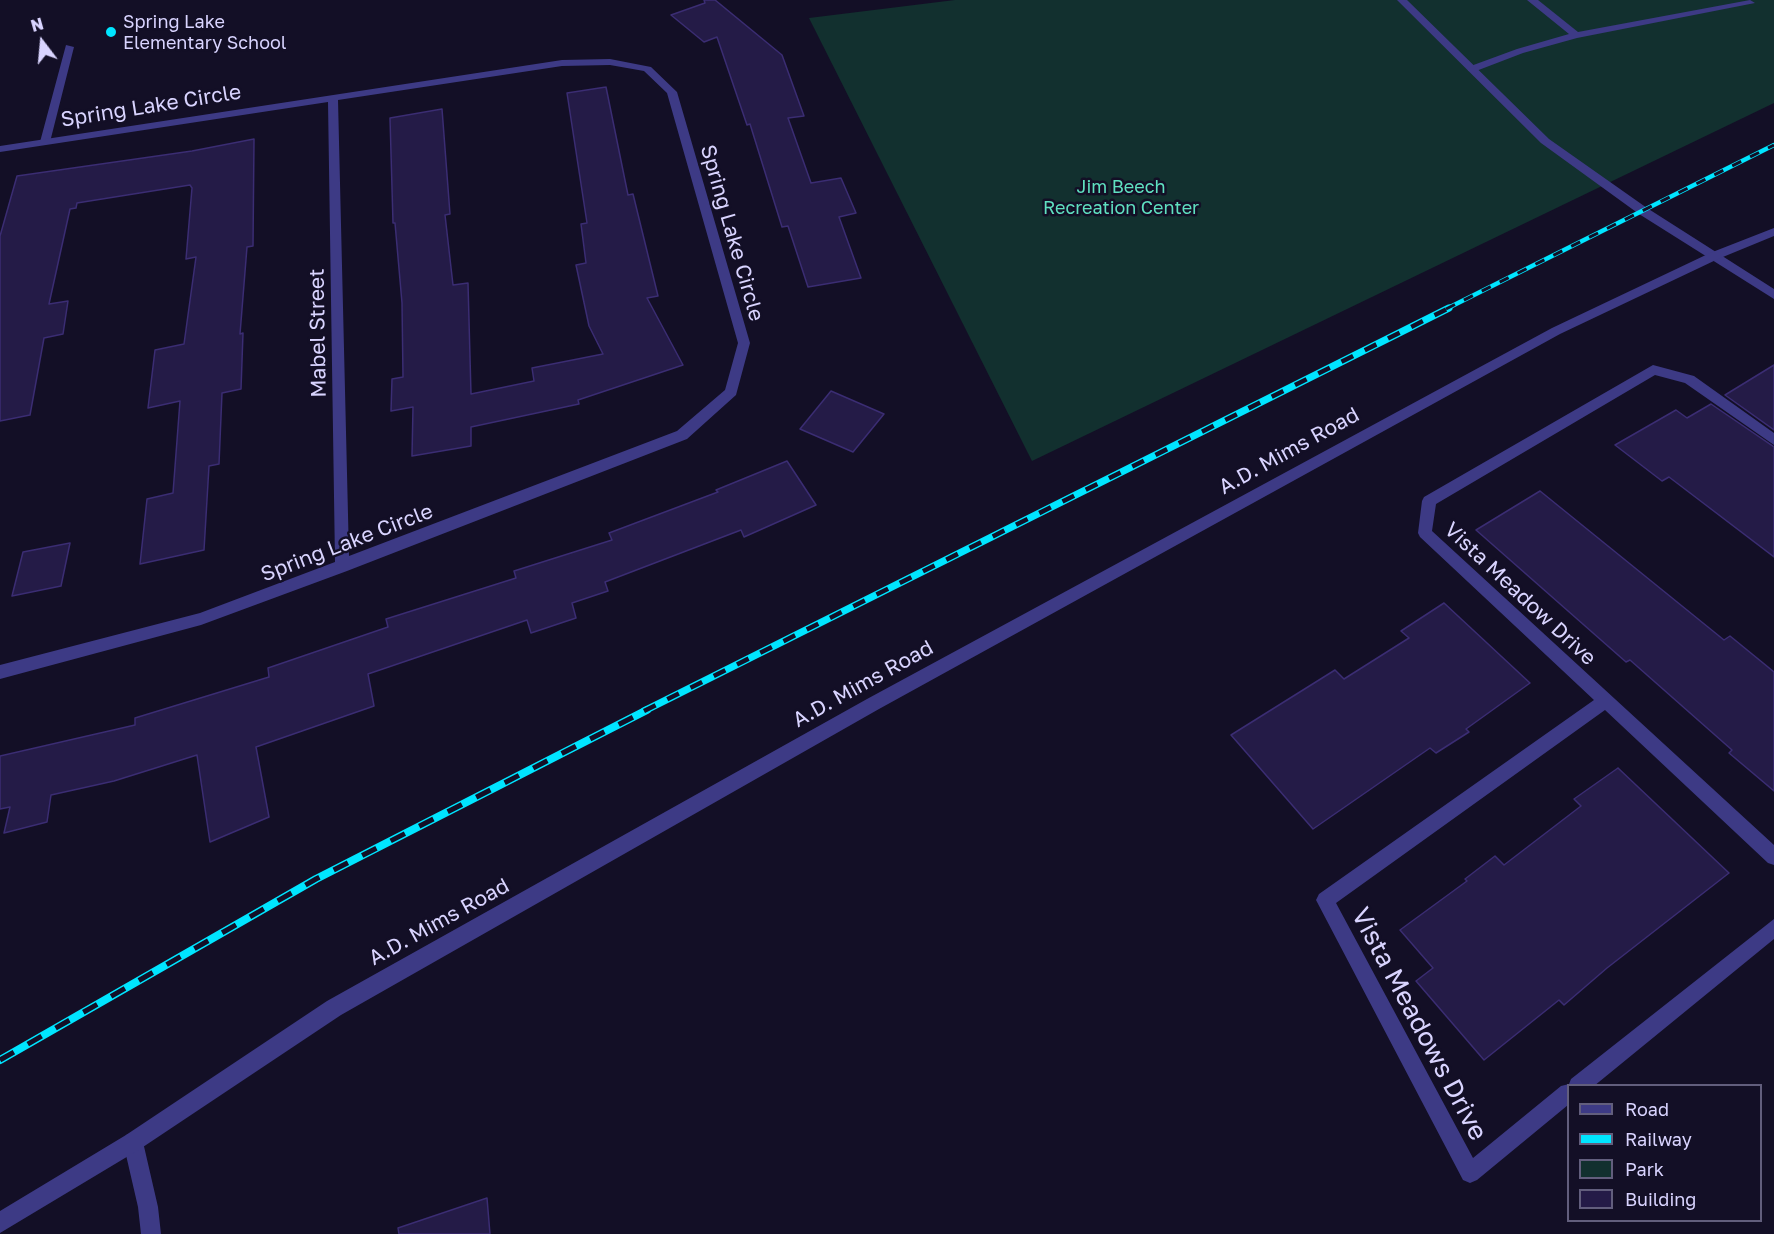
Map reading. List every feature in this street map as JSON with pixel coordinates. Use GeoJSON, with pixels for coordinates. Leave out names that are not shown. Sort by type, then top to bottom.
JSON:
{"type":"FeatureCollection","features":[{"type":"Feature","properties":{"kind":"street"},"geometry":{"type":"LineString","coordinates":[[1402,0],[1545,141],[1774,295]]}},
{"type":"Feature","properties":{"kind":"street"},"geometry":{"type":"LineString","coordinates":[[1532,0],[1576,35]]}},
{"type":"Feature","properties":{"kind":"street"},"geometry":{"type":"LineString","coordinates":[[1472,69],[1520,51],[1576,35],[1750,3]]}},
{"type":"Feature","properties":{"kind":"street"},"geometry":{"type":"LineString","coordinates":[[45,142],[69,47]]}},
{"type":"Feature","properties":{"kind":"street","name":"Spring Lake Circle"},"geometry":{"type":"LineString","coordinates":[[0,149],[562,63],[610,62],[647,69],[672,92],[744,343],[731,392],[682,435],[342,567],[201,619],[0,672]]}},
{"type":"Feature","properties":{"kind":"street","name":"Mabel Street"},"geometry":{"type":"LineString","coordinates":[[333,98],[342,567]]}},
{"type":"Feature","properties":{"kind":"street","name":"A.D. Mims Road"},"geometry":{"type":"LineString","coordinates":[[0,1223],[133,1143],[334,1008],[873,704],[1556,331],[1714,256],[1774,232]]}},
{"type":"Feature","properties":{"kind":"street","name":"Vista Meadow Drive"},"geometry":{"type":"LineString","coordinates":[[1774,440],[1689,379],[1653,370],[1429,501],[1425,533],[1774,857]]}},
{"type":"Feature","properties":{"kind":"street","name":"Vista Meadows Drive"},"geometry":{"type":"LineString","coordinates":[[1567,1095],[1470,1173],[1324,900],[1605,701]]}},
{"type":"Feature","properties":{"kind":"street"},"geometry":{"type":"LineString","coordinates":[[1580,1084],[1774,928]]}},
{"type":"Feature","properties":{"kind":"street"},"geometry":{"type":"LineString","coordinates":[[133,1143],[148,1207],[151,1234]]}},
{"type":"Feature","properties":{"kind":"green space","name":"Jim Beech Recreation Center"},"geometry":{"type":"Polygon","coordinates":[[[955,0],[1774,0],[1774,103],[1032,461],[809,18],[955,0]]]}},
{"type":"Feature","properties":{"kind":"building"},"geometry":{"type":"Polygon","coordinates":[[[704,0],[715,0],[782,55],[804,116],[788,118],[811,183],[841,178],[856,213],[839,217],[861,278],[808,287],[788,226],[782,227],[750,124],[747,125],[717,37],[704,42],[671,15],[705,3],[704,0]]]}},
{"type":"Feature","properties":{"kind":"building"},"geometry":{"type":"Polygon","coordinates":[[[606,87],[628,195],[633,194],[658,296],[647,298],[683,365],[578,400],[579,404],[471,427],[471,446],[412,456],[413,407],[391,411],[392,379],[403,377],[402,303],[395,223],[393,223],[390,118],[442,109],[450,214],[445,215],[453,285],[468,283],[471,394],[534,381],[532,368],[603,354],[589,326],[576,265],[586,263],[581,224],[587,223],[567,93],[606,87]]]}},
{"type":"Feature","properties":{"kind":"building"},"geometry":{"type":"Polygon","coordinates":[[[254,139],[253,246],[247,247],[240,334],[243,333],[241,389],[222,393],[219,464],[209,466],[204,550],[140,564],[147,499],[173,493],[180,401],[148,408],[155,350],[184,344],[196,257],[186,259],[192,188],[190,185],[77,203],[76,208],[70,209],[49,304],[68,301],[63,334],[44,338],[30,415],[0,421],[0,236],[17,176],[192,151],[254,139]]]}},
{"type":"Feature","properties":{"kind":"building"},"geometry":{"type":"Polygon","coordinates":[[[1774,365],[1774,430],[1725,395],[1774,365]]]}},
{"type":"Feature","properties":{"kind":"building"},"geometry":{"type":"Polygon","coordinates":[[[831,391],[884,414],[853,452],[800,429],[831,391]]]}},
{"type":"Feature","properties":{"kind":"building"},"geometry":{"type":"Polygon","coordinates":[[[1711,404],[1774,447],[1774,557],[1669,477],[1662,481],[1615,445],[1676,410],[1687,418],[1711,404]]]}},
{"type":"Feature","properties":{"kind":"building"},"geometry":{"type":"Polygon","coordinates":[[[787,461],[816,505],[744,537],[741,530],[605,582],[608,591],[572,603],[576,618],[531,633],[527,620],[368,674],[374,706],[256,747],[269,817],[210,842],[197,755],[114,781],[51,795],[47,822],[4,833],[10,807],[0,809],[0,756],[135,725],[135,718],[269,677],[268,668],[388,627],[386,619],[516,578],[514,571],[612,540],[609,533],[718,492],[716,490],[787,461]]]}},
{"type":"Feature","properties":{"kind":"building"},"geometry":{"type":"Polygon","coordinates":[[[1540,491],[1724,640],[1730,636],[1774,672],[1774,791],[1729,753],[1732,750],[1630,660],[1626,662],[1476,530],[1540,491]]]}},
{"type":"Feature","properties":{"kind":"building"},"geometry":{"type":"Polygon","coordinates":[[[70,543],[61,586],[12,596],[23,552],[70,543]]]}},
{"type":"Feature","properties":{"kind":"building"},"geometry":{"type":"Polygon","coordinates":[[[1444,603],[1530,683],[1466,729],[1469,732],[1436,753],[1430,748],[1313,829],[1231,735],[1335,670],[1344,679],[1409,638],[1401,631],[1444,603]]]}},
{"type":"Feature","properties":{"kind":"building"},"geometry":{"type":"Polygon","coordinates":[[[1618,768],[1729,873],[1607,968],[1564,1005],[1559,1000],[1484,1060],[1416,981],[1433,968],[1400,930],[1467,881],[1465,879],[1495,856],[1504,865],[1581,806],[1574,799],[1618,768]]]}},
{"type":"Feature","properties":{"kind":"building"},"geometry":{"type":"Polygon","coordinates":[[[487,1198],[490,1234],[399,1234],[398,1228],[487,1198]]]}},
{"type":"Feature","properties":{"kind":"railway"},"geometry":{"type":"LineString","coordinates":[[1446,309],[1774,145]]}},
{"type":"Feature","properties":{"kind":"railway"},"geometry":{"type":"LineString","coordinates":[[644,711],[1449,308]]}},
{"type":"Feature","properties":{"kind":"railway"},"geometry":{"type":"LineString","coordinates":[[0,1060],[316,879],[647,710]]}},
{"type":"Feature","properties":{"kind":"place","name":"Spring Lake Elementary School"},"geometry":{"type":"Point","coordinates":[111,32]}}]}
